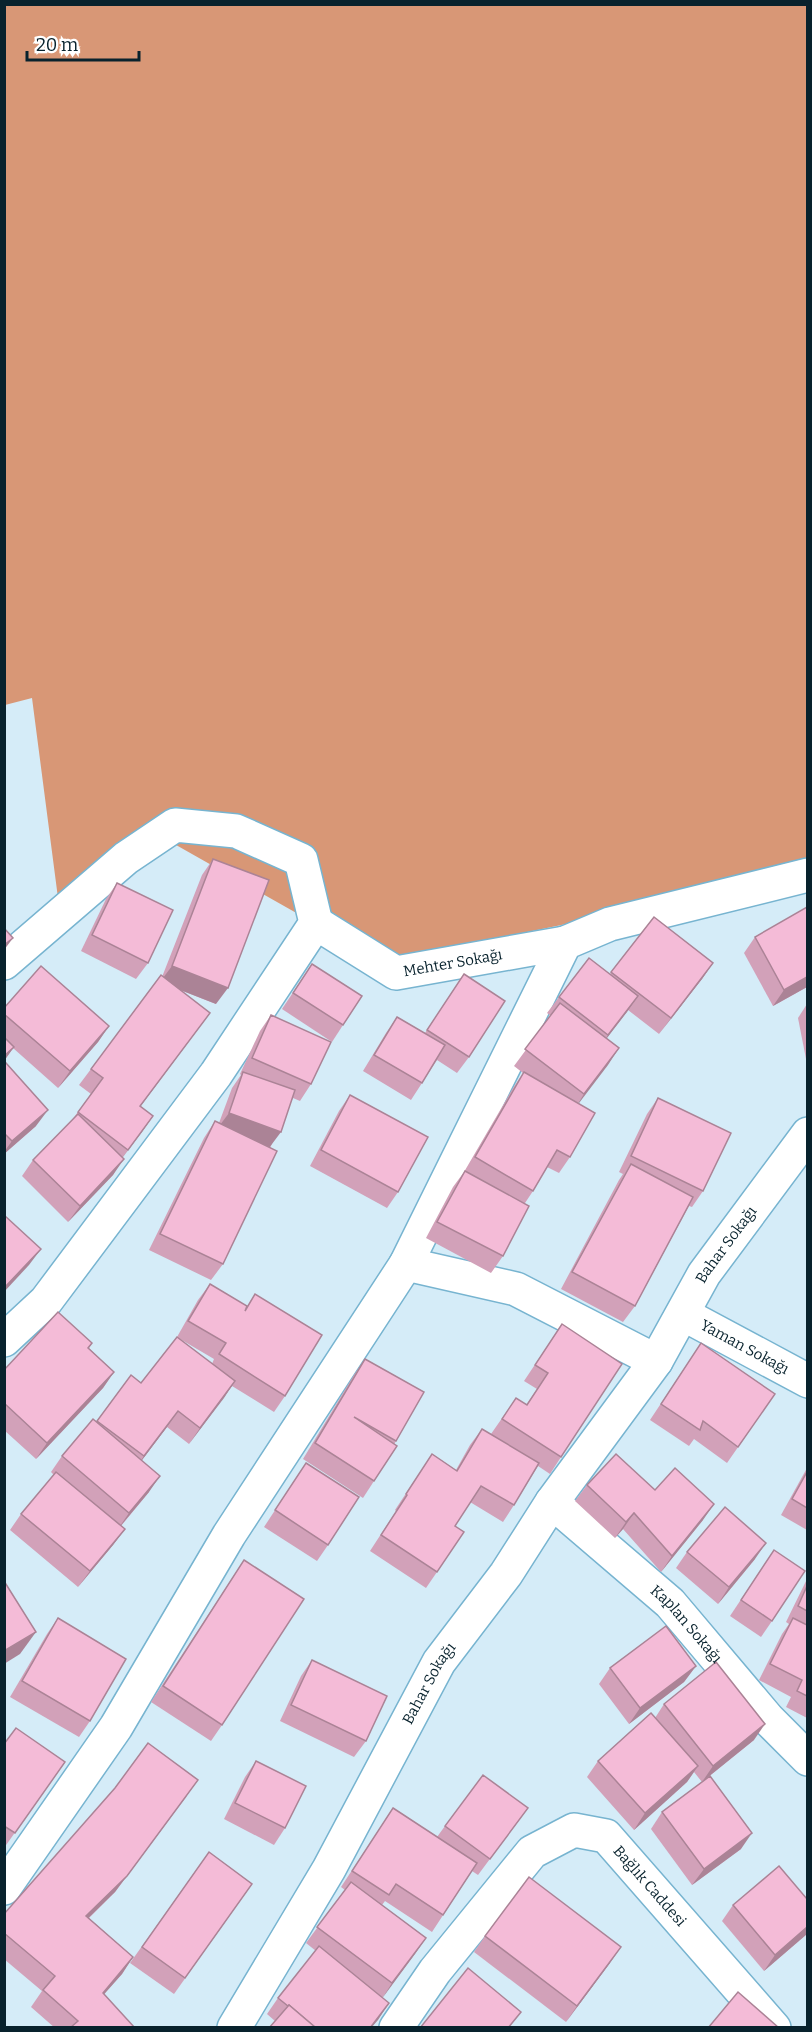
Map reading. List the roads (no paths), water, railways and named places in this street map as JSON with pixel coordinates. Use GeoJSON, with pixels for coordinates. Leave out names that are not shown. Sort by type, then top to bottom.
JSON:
{"type":"FeatureCollection","features":[{"type":"Feature","properties":{"kind":"street"},"geometry":{"type":"LineString","coordinates":[[4,963],[126,858],[175,825],[236,831],[301,860],[316,923],[209,1084],[46,1301],[4,1340]]}},
{"type":"Feature","properties":{"kind":"street","name":"Mehter Sokağı"},"geometry":{"type":"LineString","coordinates":[[316,923],[396,973],[565,942],[610,924],[807,875]]}},
{"type":"Feature","properties":{"kind":"street"},"geometry":{"type":"LineString","coordinates":[[4,1888],[116,1727],[229,1535],[406,1263],[565,942]]}},
{"type":"Feature","properties":{"kind":"street","name":"Bahar Sokağı"},"geometry":{"type":"LineString","coordinates":[[234,2028],[329,1869],[439,1662],[506,1574],[552,1502],[656,1361],[704,1274],[807,1134]]}},
{"type":"Feature","properties":{"kind":"street"},"geometry":{"type":"LineString","coordinates":[[406,1263],[516,1289],[656,1361]]}},
{"type":"Feature","properties":{"kind":"street","name":"Yaman Sokağı"},"geometry":{"type":"LineString","coordinates":[[683,1314],[807,1381]]}},
{"type":"Feature","properties":{"kind":"street","name":"Kaplan Sokağı"},"geometry":{"type":"LineString","coordinates":[[552,1502],[670,1603],[768,1719],[807,1759]]}},
{"type":"Feature","properties":{"kind":"street","name":"Bağlık Caddesi"},"geometry":{"type":"LineString","coordinates":[[396,2028],[435,1971],[532,1852],[574,1830],[606,1836],[774,2028]]}}]}
